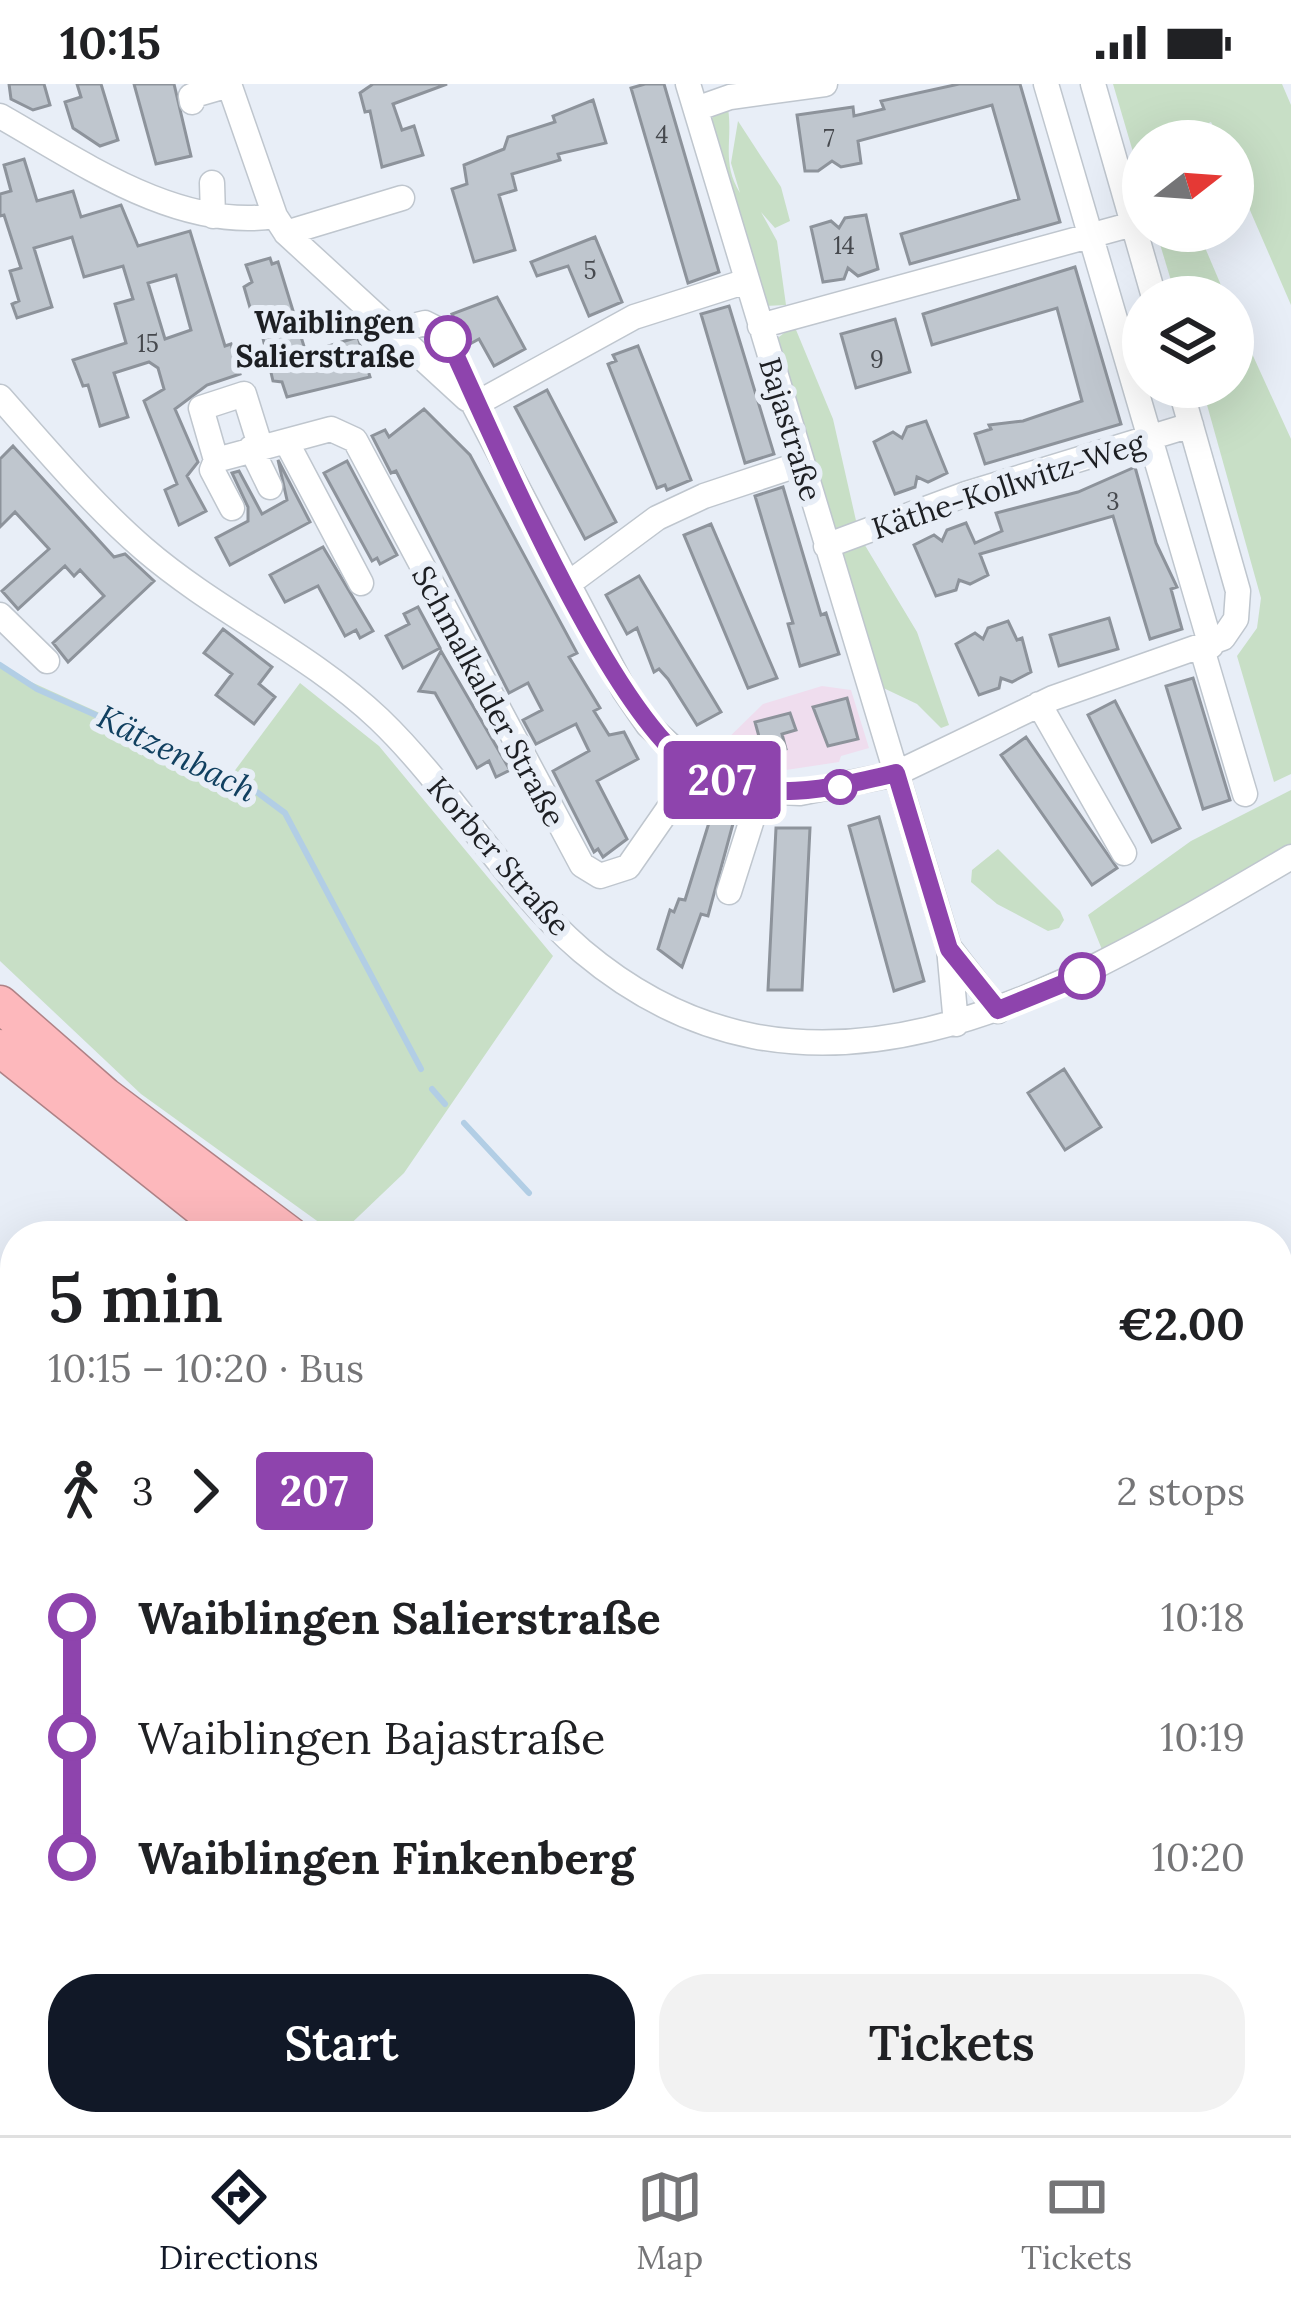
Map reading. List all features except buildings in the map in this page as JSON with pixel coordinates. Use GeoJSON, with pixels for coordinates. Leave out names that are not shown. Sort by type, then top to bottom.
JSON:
{"type":"FeatureCollection","features":[{"type":"Feature","properties":{"kind":"highway"},"geometry":{"type":"LineString","coordinates":[[0,1004],[122,1109],[271,1221]]}},
{"type":"Feature","properties":{"kind":"highway"},"geometry":{"type":"LineString","coordinates":[[0,1048],[217,1221]]}},
{"type":"Feature","properties":{"kind":"street"},"geometry":{"type":"LineString","coordinates":[[192,102],[191,96],[229,84],[280,225],[360,292],[392,331],[424,323],[440,328],[473,405],[624,690],[648,725],[696,770],[761,791],[800,793],[896,773],[1039,704],[1206,648],[1231,629],[1238,591],[1186,408]]}},
{"type":"Feature","properties":{"kind":"street","name":"Bajastraße"},"geometry":{"type":"LineString","coordinates":[[688,84],[949,949]]}},
{"type":"Feature","properties":{"kind":"street"},"geometry":{"type":"LineString","coordinates":[[696,110],[730,97],[825,84]]}},
{"type":"Feature","properties":{"kind":"street"},"geometry":{"type":"LineString","coordinates":[[1046,84],[1150,438],[1245,794]]}},
{"type":"Feature","properties":{"kind":"street"},"geometry":{"type":"LineString","coordinates":[[1093,84],[1122,186]]}},
{"type":"Feature","properties":{"kind":"street"},"geometry":{"type":"LineString","coordinates":[[0,116],[135,189],[235,221],[280,225],[402,198]]}},
{"type":"Feature","properties":{"kind":"street"},"geometry":{"type":"LineString","coordinates":[[212,184],[213,216]]}},
{"type":"Feature","properties":{"kind":"street"},"geometry":{"type":"LineString","coordinates":[[760,326],[1122,227]]}},
{"type":"Feature","properties":{"kind":"street"},"geometry":{"type":"LineString","coordinates":[[473,405],[634,317],[747,281]]}},
{"type":"Feature","properties":{"kind":"street"},"geometry":{"type":"LineString","coordinates":[[232,508],[212,470],[216,460],[201,408],[244,394],[270,487]]}},
{"type":"Feature","properties":{"kind":"street","name":"Korber Straße"},"geometry":{"type":"LineString","coordinates":[[0,398],[144,550],[322,671],[375,716],[541,910],[615,974],[705,1018],[787,1038],[909,1036],[956,1024],[1082,976],[1291,857]]}},
{"type":"Feature","properties":{"kind":"street","name":"Käthe-Kollwitz-Weg"},"geometry":{"type":"LineString","coordinates":[[826,546],[966,494],[1191,425]]}},
{"type":"Feature","properties":{"kind":"street","name":"Schmalkalder Straße"},"geometry":{"type":"LineString","coordinates":[[216,460],[331,429],[355,440],[582,866],[600,876],[628,867],[696,770]]}},
{"type":"Feature","properties":{"kind":"street","name":"Schmalkalder Straße"},"geometry":{"type":"LineString","coordinates":[[286,442],[362,583]]}},
{"type":"Feature","properties":{"kind":"street"},"geometry":{"type":"LineString","coordinates":[[568,584],[657,518],[800,464]]}},
{"type":"Feature","properties":{"kind":"street"},"geometry":{"type":"LineString","coordinates":[[0,615],[46,661]]}},
{"type":"Feature","properties":{"kind":"street"},"geometry":{"type":"LineString","coordinates":[[1039,704],[1124,853]]}},
{"type":"Feature","properties":{"kind":"street"},"geometry":{"type":"LineString","coordinates":[[729,892],[761,791]]}},
{"type":"Feature","properties":{"kind":"street"},"geometry":{"type":"LineString","coordinates":[[949,949],[956,1024]]}},
{"type":"Feature","properties":{"kind":"street"},"geometry":{"type":"LineString","coordinates":[[949,949],[998,1010]]}},
{"type":"Feature","properties":{"kind":"shaded area"},"geometry":{"type":"Polygon","coordinates":[[[822,686],[851,690],[869,748],[841,756],[839,762],[786,770],[749,765],[745,756],[719,747],[763,704],[822,686]]]}},
{"type":"Feature","properties":{"kind":"green space"},"geometry":{"type":"Polygon","coordinates":[[[1113,84],[1282,84],[1291,105],[1291,305],[1254,220],[1254,120],[1124,120],[1113,84]]]}},
{"type":"Feature","properties":{"kind":"green space"},"geometry":{"type":"Polygon","coordinates":[[[728,108],[729,161],[740,193],[731,163],[738,121],[781,187],[790,221],[775,228],[761,212],[777,241],[786,305],[765,306],[709,128],[713,116],[728,108]]]}},
{"type":"Feature","properties":{"kind":"green space"},"geometry":{"type":"Polygon","coordinates":[[[1162,252],[1207,252],[1217,276],[1170,276],[1162,252]]]}},
{"type":"Feature","properties":{"kind":"green space"},"geometry":{"type":"Polygon","coordinates":[[[794,325],[833,419],[857,525],[837,531],[830,527],[774,341],[794,325]]]}},
{"type":"Feature","properties":{"kind":"green space"},"geometry":{"type":"Polygon","coordinates":[[[1254,358],[1291,439],[1291,774],[1274,782],[1237,656],[1257,628],[1261,598],[1208,408],[1254,408],[1254,358]]]}},
{"type":"Feature","properties":{"kind":"green space"},"geometry":{"type":"Polygon","coordinates":[[[863,542],[917,632],[949,725],[941,728],[917,704],[875,684],[841,553],[863,542]]]}},
{"type":"Feature","properties":{"kind":"green space"},"geometry":{"type":"Polygon","coordinates":[[[0,668],[233,773],[300,683],[379,746],[553,956],[404,1173],[354,1221],[317,1221],[141,1094],[0,961],[0,668]]]}},
{"type":"Feature","properties":{"kind":"green space"},"geometry":{"type":"Polygon","coordinates":[[[1291,790],[1291,850],[1103,952],[1088,915],[1191,841],[1291,790]]]}},
{"type":"Feature","properties":{"kind":"green space"},"geometry":{"type":"Polygon","coordinates":[[[998,849],[1060,911],[1064,920],[1059,928],[1048,931],[997,904],[971,882],[972,870],[998,849]]]}},
{"type":"Feature","properties":{"kind":"waterway","name":"Kätzenbach"},"geometry":{"type":"LineString","coordinates":[[0,665],[37,689],[238,778],[285,813],[421,1069]]}},
{"type":"Feature","properties":{"kind":"waterway","name":"Kätzenbach"},"geometry":{"type":"LineString","coordinates":[[432,1089],[445,1104]]}},
{"type":"Feature","properties":{"kind":"waterway","name":"Kätzenbach"},"geometry":{"type":"LineString","coordinates":[[464,1123],[529,1193]]}},
{"type":"Feature","properties":{"kind":"bus line","name":"207"},"geometry":{"type":"LineString","coordinates":[[448,339],[473,405],[603,653],[648,725],[696,770],[761,791],[800,793],[896,773],[949,949],[998,1010],[1082,976]]}},
{"type":"Feature","properties":{"kind":"place","name":"Waiblingen Salierstraße"},"geometry":{"type":"Point","coordinates":[448,339]}}]}
